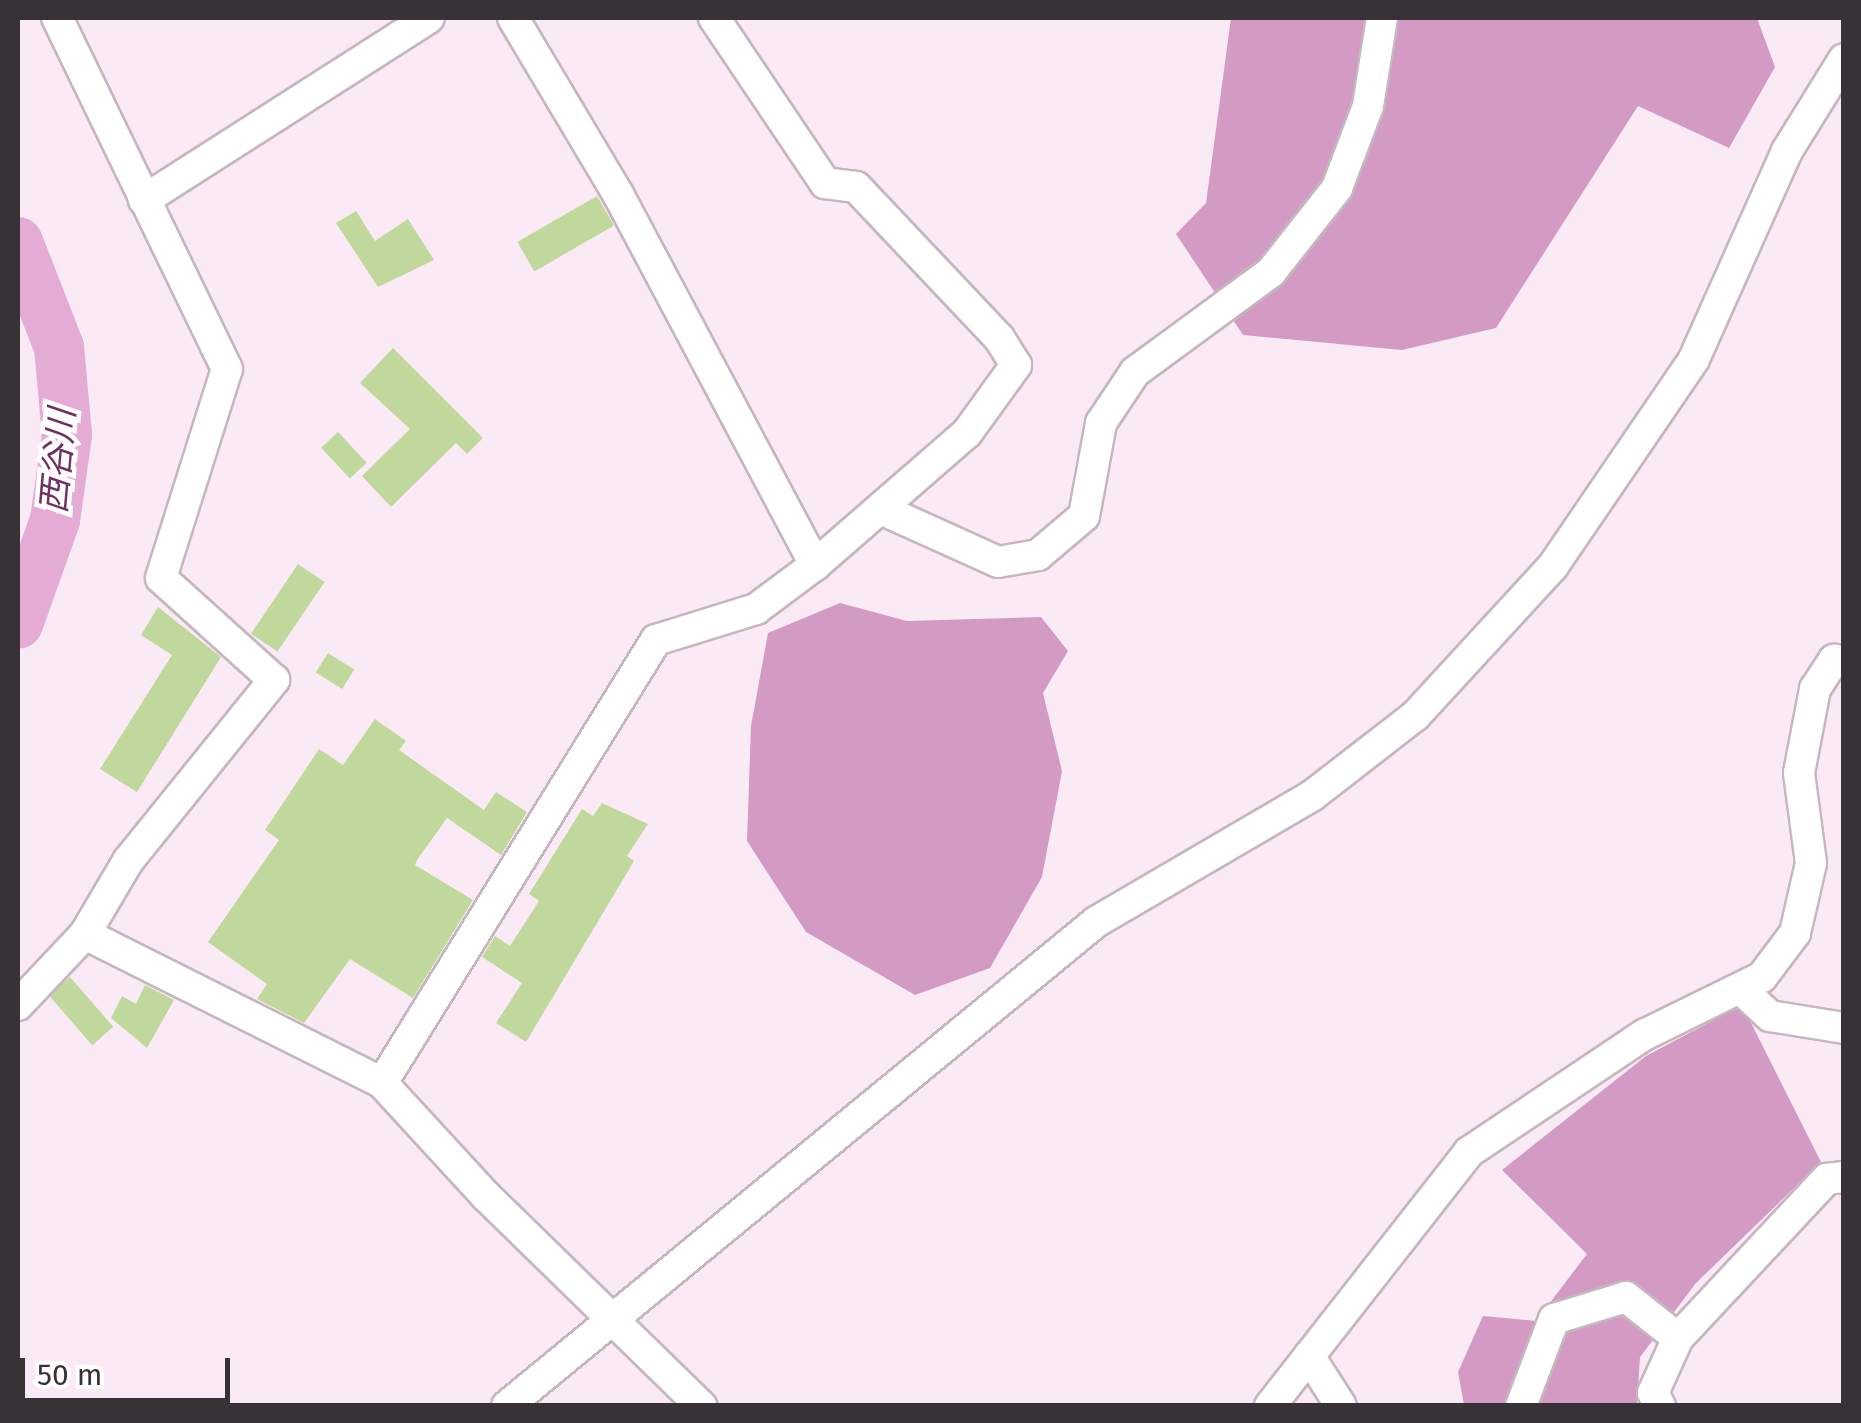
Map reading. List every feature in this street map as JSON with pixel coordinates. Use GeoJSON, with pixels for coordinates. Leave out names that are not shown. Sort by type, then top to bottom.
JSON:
{"type":"FeatureCollection","features":[{"type":"Feature","properties":{"kind":"street"},"geometry":{"type":"LineString","coordinates":[[18,1005],[86,934],[128,861],[274,680],[161,578],[227,369],[57,18]]}},
{"type":"Feature","properties":{"kind":"street"},"geometry":{"type":"LineString","coordinates":[[144,200],[384,28],[429,18]]}},
{"type":"Feature","properties":{"kind":"street"},"geometry":{"type":"LineString","coordinates":[[513,18],[620,196],[814,565]]}},
{"type":"Feature","properties":{"kind":"street"},"geometry":{"type":"LineString","coordinates":[[382,1084],[656,640],[756,609],[814,565],[883,510],[967,433],[1016,365],[999,338],[856,187],[826,183],[714,18]]}},
{"type":"Feature","properties":{"kind":"street"},"geometry":{"type":"LineString","coordinates":[[883,510],[998,562],[1038,555],[1084,516],[1102,423],[1135,372],[1271,272],[1338,188],[1368,106],[1382,18]]}},
{"type":"Feature","properties":{"kind":"street"},"geometry":{"type":"LineString","coordinates":[[507,1406],[1096,922],[1313,795],[1415,716],[1553,566],[1694,360],[1787,150],[1844,59]]}},
{"type":"Feature","properties":{"kind":"street"},"geometry":{"type":"LineString","coordinates":[[1270,1406],[1469,1152],[1644,1035],[1743,991],[1795,933],[1811,863],[1802,756],[1815,689],[1834,660],[1844,661]]}},
{"type":"Feature","properties":{"kind":"street"},"geometry":{"type":"LineString","coordinates":[[86,934],[382,1084],[701,1406]]}},
{"type":"Feature","properties":{"kind":"street"},"geometry":{"type":"LineString","coordinates":[[1743,991],[1770,1016],[1844,1028]]}},
{"type":"Feature","properties":{"kind":"street"},"geometry":{"type":"LineString","coordinates":[[1660,1406],[1653,1392],[1678,1338],[1827,1179],[1844,1177]]}},
{"type":"Feature","properties":{"kind":"street"},"geometry":{"type":"LineString","coordinates":[[1521,1406],[1554,1319],[1626,1297],[1678,1338]]}},
{"type":"Feature","properties":{"kind":"street"},"geometry":{"type":"LineString","coordinates":[[1309,1356],[1341,1406]]}},
{"type":"Feature","properties":{"kind":"shaded area"},"geometry":{"type":"Polygon","coordinates":[[[1231,18],[1757,18],[1775,67],[1729,148],[1638,106],[1496,328],[1402,350],[1243,335],[1176,234],[1206,203],[1231,18]]]}},
{"type":"Feature","properties":{"kind":"shaded area"},"geometry":{"type":"Polygon","coordinates":[[[840,603],[907,621],[1041,617],[1068,651],[1043,693],[1062,771],[1042,877],[990,968],[915,995],[806,932],[747,841],[751,726],[768,633],[840,603]]]}},
{"type":"Feature","properties":{"kind":"shaded area"},"geometry":{"type":"Polygon","coordinates":[[[1742,1005],[1821,1162],[1696,1283],[1640,1357],[1637,1405],[1464,1405],[1458,1372],[1483,1316],[1536,1321],[1587,1254],[1502,1170],[1646,1056],[1742,1005]]]}},
{"type":"Feature","properties":{"kind":"building"},"geometry":{"type":"Polygon","coordinates":[[[597,196],[614,225],[534,271],[517,242],[597,196]]]}},
{"type":"Feature","properties":{"kind":"building"},"geometry":{"type":"Polygon","coordinates":[[[356,211],[375,241],[408,219],[434,260],[378,287],[336,223],[356,211]]]}},
{"type":"Feature","properties":{"kind":"building"},"geometry":{"type":"Polygon","coordinates":[[[393,348],[483,438],[467,454],[456,443],[391,507],[362,476],[410,429],[360,383],[393,348]]]}},
{"type":"Feature","properties":{"kind":"building"},"geometry":{"type":"Polygon","coordinates":[[[338,432],[367,463],[350,478],[321,448],[338,432]]]}},
{"type":"Feature","properties":{"kind":"building"},"geometry":{"type":"Polygon","coordinates":[[[298,564],[325,582],[278,652],[251,634],[298,564]]]}},
{"type":"Feature","properties":{"kind":"building"},"geometry":{"type":"Polygon","coordinates":[[[158,607],[221,657],[137,792],[100,769],[172,655],[141,635],[158,607]]]}},
{"type":"Feature","properties":{"kind":"building"},"geometry":{"type":"Polygon","coordinates":[[[328,653],[354,669],[342,689],[316,673],[328,653]]]}},
{"type":"Feature","properties":{"kind":"building"},"geometry":{"type":"Polygon","coordinates":[[[375,719],[406,741],[399,750],[484,810],[496,792],[527,812],[501,855],[447,818],[417,860],[415,865],[473,900],[413,998],[350,959],[304,1023],[257,999],[267,984],[208,942],[279,840],[265,830],[319,749],[343,765],[375,719]]]}},
{"type":"Feature","properties":{"kind":"building"},"geometry":{"type":"Polygon","coordinates":[[[602,803],[648,824],[627,856],[634,861],[526,1042],[496,1023],[522,983],[482,957],[495,936],[510,946],[539,901],[529,894],[582,809],[593,816],[602,803]]]}},
{"type":"Feature","properties":{"kind":"building"},"geometry":{"type":"Polygon","coordinates":[[[70,977],[113,1027],[92,1045],[49,995],[70,977]]]}},
{"type":"Feature","properties":{"kind":"building"},"geometry":{"type":"Polygon","coordinates":[[[145,985],[174,1000],[147,1048],[111,1018],[122,996],[136,1004],[145,985]]]}},
{"type":"Feature","properties":{"kind":"waterway","name":"西谷川"},"geometry":{"type":"LineString","coordinates":[[18,242],[59,347],[67,435],[55,520],[18,624]]}}]}
